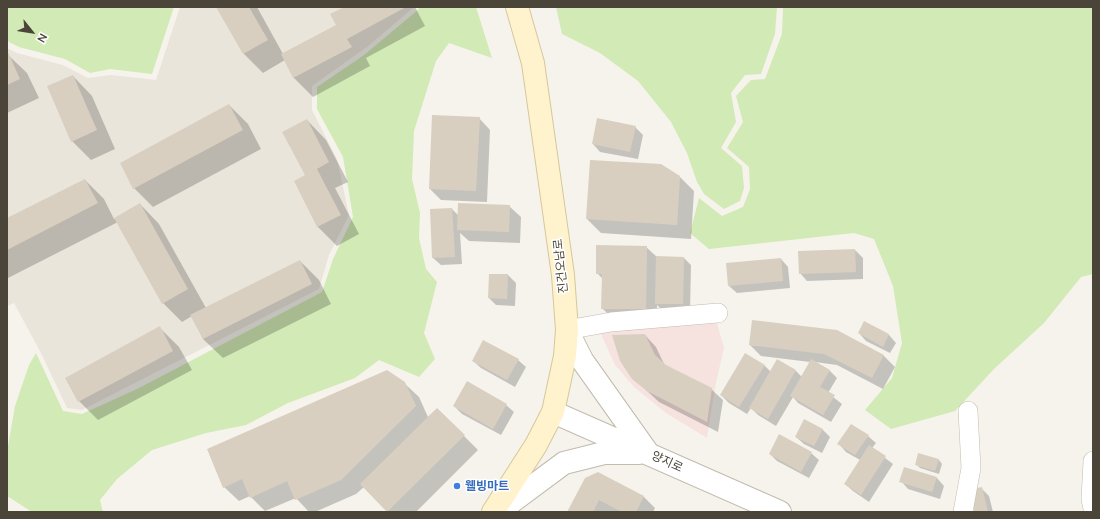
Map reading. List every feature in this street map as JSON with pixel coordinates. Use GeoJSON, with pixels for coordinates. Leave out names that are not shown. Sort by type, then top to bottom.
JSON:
{"type":"FeatureCollection","features":[{"type":"Feature","properties":{"kind":"main road","name":"진건오남로"},"geometry":{"type":"LineString","coordinates":[[493,512],[536,445],[553,412],[565,356],[567,330],[564,275],[534,64],[517,7]]}},
{"type":"Feature","properties":{"kind":"street"},"geometry":{"type":"LineString","coordinates":[[648,453],[582,360],[567,330],[611,322],[718,313]]}},
{"type":"Feature","properties":{"kind":"street"},"geometry":{"type":"LineString","coordinates":[[964,512],[972,468],[968,411]]}},
{"type":"Feature","properties":{"kind":"street","name":"양지로"},"geometry":{"type":"LineString","coordinates":[[553,412],[780,512]]}},
{"type":"Feature","properties":{"kind":"street"},"geometry":{"type":"LineString","coordinates":[[498,512],[564,463],[604,453],[648,453]]}},
{"type":"Feature","properties":{"kind":"street"},"geometry":{"type":"LineString","coordinates":[[1093,461],[1091,499],[1093,509]]}},
{"type":"Feature","properties":{"kind":"shaded area"},"geometry":{"type":"Polygon","coordinates":[[[180,7],[413,8],[367,47],[312,86],[312,110],[337,159],[349,215],[329,255],[319,289],[82,410],[67,408],[42,355],[14,303],[7,306],[7,48],[17,53],[63,65],[88,78],[111,75],[156,80],[180,7]]]}},
{"type":"Feature","properties":{"kind":"shaded area"},"geometry":{"type":"Polygon","coordinates":[[[717,323],[724,348],[716,383],[707,438],[666,413],[634,387],[615,365],[600,332],[717,323]]]}},
{"type":"Feature","properties":{"kind":"green space"},"geometry":{"type":"Polygon","coordinates":[[[7,7],[174,7],[152,74],[110,69],[90,73],[65,59],[19,47],[7,41],[7,7]]]}},
{"type":"Feature","properties":{"kind":"green space"},"geometry":{"type":"Polygon","coordinates":[[[418,7],[476,7],[492,58],[449,43],[436,61],[414,131],[412,179],[420,213],[419,238],[426,269],[437,282],[424,333],[435,359],[419,377],[379,360],[355,378],[288,403],[246,425],[206,433],[152,450],[117,479],[100,500],[103,512],[32,512],[7,496],[7,452],[15,406],[29,365],[36,353],[63,411],[82,414],[139,388],[322,292],[333,259],[353,217],[343,157],[317,109],[317,87],[364,55],[419,9],[418,7]]]}},
{"type":"Feature","properties":{"kind":"green space"},"geometry":{"type":"Polygon","coordinates":[[[556,7],[777,7],[775,34],[761,74],[745,75],[731,93],[736,122],[721,148],[742,166],[744,188],[740,201],[724,209],[704,194],[697,182],[687,153],[671,122],[638,81],[600,53],[562,34],[556,7]]]}},
{"type":"Feature","properties":{"kind":"green space"},"geometry":{"type":"Polygon","coordinates":[[[783,7],[1093,7],[1093,274],[1081,277],[1044,323],[994,369],[955,411],[891,429],[865,410],[892,378],[902,343],[893,286],[874,239],[854,233],[709,249],[690,233],[699,198],[722,216],[743,207],[750,189],[749,167],[727,148],[743,122],[736,96],[751,80],[765,79],[782,34],[783,7]]]}},
{"type":"Feature","properties":{"kind":"building"},"geometry":{"type":"Polygon","coordinates":[[[216,7],[249,7],[268,40],[243,54],[216,7]]]}},
{"type":"Feature","properties":{"kind":"building"},"geometry":{"type":"Polygon","coordinates":[[[344,7],[406,7],[347,39],[352,47],[293,78],[281,54],[336,25],[330,14],[344,7]]]}},
{"type":"Feature","properties":{"kind":"building"},"geometry":{"type":"Polygon","coordinates":[[[7,50],[20,79],[7,85],[7,50]]]}},
{"type":"Feature","properties":{"kind":"building"},"geometry":{"type":"Polygon","coordinates":[[[73,75],[97,130],[71,142],[47,86],[73,75]]]}},
{"type":"Feature","properties":{"kind":"building"},"geometry":{"type":"Polygon","coordinates":[[[229,104],[243,130],[133,189],[120,163],[229,104]]]}},
{"type":"Feature","properties":{"kind":"building"},"geometry":{"type":"Polygon","coordinates":[[[432,115],[480,117],[476,191],[429,189],[432,115]]]}},
{"type":"Feature","properties":{"kind":"building"},"geometry":{"type":"Polygon","coordinates":[[[597,118],[636,126],[630,152],[592,144],[597,118]]]}},
{"type":"Feature","properties":{"kind":"building"},"geometry":{"type":"Polygon","coordinates":[[[307,119],[329,162],[317,169],[341,215],[317,227],[294,181],[305,175],[282,132],[307,119]]]}},
{"type":"Feature","properties":{"kind":"building"},"geometry":{"type":"Polygon","coordinates":[[[590,160],[661,164],[680,176],[677,225],[586,219],[590,160]]]}},
{"type":"Feature","properties":{"kind":"building"},"geometry":{"type":"Polygon","coordinates":[[[85,179],[98,203],[7,250],[7,218],[85,179]]]}},
{"type":"Feature","properties":{"kind":"building"},"geometry":{"type":"Polygon","coordinates":[[[140,203],[188,289],[162,304],[114,218],[140,203]]]}},
{"type":"Feature","properties":{"kind":"building"},"geometry":{"type":"Polygon","coordinates":[[[458,203],[510,205],[509,232],[457,230],[458,203]]]}},
{"type":"Feature","properties":{"kind":"building"},"geometry":{"type":"Polygon","coordinates":[[[452,208],[455,257],[432,258],[430,209],[452,208]]]}},
{"type":"Feature","properties":{"kind":"building"},"geometry":{"type":"Polygon","coordinates":[[[596,245],[647,246],[646,309],[601,309],[602,274],[596,274],[596,245]]]}},
{"type":"Feature","properties":{"kind":"building"},"geometry":{"type":"Polygon","coordinates":[[[855,249],[856,272],[799,274],[798,251],[855,249]]]}},
{"type":"Feature","properties":{"kind":"building"},"geometry":{"type":"Polygon","coordinates":[[[656,256],[684,257],[683,304],[655,304],[656,256]]]}},
{"type":"Feature","properties":{"kind":"building"},"geometry":{"type":"Polygon","coordinates":[[[781,258],[783,281],[728,286],[726,263],[781,258]]]}},
{"type":"Feature","properties":{"kind":"building"},"geometry":{"type":"Polygon","coordinates":[[[300,260],[312,284],[203,339],[190,315],[300,260]]]}},
{"type":"Feature","properties":{"kind":"building"},"geometry":{"type":"Polygon","coordinates":[[[489,274],[508,274],[507,299],[488,298],[489,274]]]}},
{"type":"Feature","properties":{"kind":"building"},"geometry":{"type":"Polygon","coordinates":[[[752,320],[837,330],[884,355],[872,378],[824,354],[749,345],[752,320]]]}},
{"type":"Feature","properties":{"kind":"building"},"geometry":{"type":"Polygon","coordinates":[[[864,321],[889,334],[883,347],[858,333],[864,321]]]}},
{"type":"Feature","properties":{"kind":"building"},"geometry":{"type":"Polygon","coordinates":[[[160,326],[173,351],[78,402],[65,378],[160,326]]]}},
{"type":"Feature","properties":{"kind":"building"},"geometry":{"type":"Polygon","coordinates":[[[645,334],[655,355],[666,365],[712,388],[707,422],[647,391],[632,379],[620,361],[612,335],[645,334]]]}},
{"type":"Feature","properties":{"kind":"building"},"geometry":{"type":"Polygon","coordinates":[[[483,340],[519,359],[507,380],[472,361],[483,340]]]}},
{"type":"Feature","properties":{"kind":"building"},"geometry":{"type":"Polygon","coordinates":[[[745,353],[765,365],[739,407],[720,395],[745,353]]]}},
{"type":"Feature","properties":{"kind":"building"},"geometry":{"type":"Polygon","coordinates":[[[777,359],[796,370],[768,419],[749,408],[777,359]]]}},
{"type":"Feature","properties":{"kind":"building"},"geometry":{"type":"Polygon","coordinates":[[[811,359],[830,370],[820,387],[835,395],[823,415],[790,396],[811,359]]]}},
{"type":"Feature","properties":{"kind":"building"},"geometry":{"type":"Polygon","coordinates":[[[387,370],[405,382],[416,406],[341,480],[295,500],[287,481],[250,498],[242,479],[223,488],[207,449],[387,370]]]}},
{"type":"Feature","properties":{"kind":"building"},"geometry":{"type":"Polygon","coordinates":[[[467,381],[507,404],[493,429],[453,406],[467,381]]]}},
{"type":"Feature","properties":{"kind":"building"},"geometry":{"type":"Polygon","coordinates":[[[437,408],[465,435],[387,512],[360,484],[437,408]]]}},
{"type":"Feature","properties":{"kind":"building"},"geometry":{"type":"Polygon","coordinates":[[[804,419],[823,429],[814,446],[795,437],[804,419]]]}},
{"type":"Feature","properties":{"kind":"building"},"geometry":{"type":"Polygon","coordinates":[[[851,424],[869,435],[855,455],[837,444],[851,424]]]}},
{"type":"Feature","properties":{"kind":"building"},"geometry":{"type":"Polygon","coordinates":[[[779,434],[812,452],[801,472],[769,454],[779,434]]]}},
{"type":"Feature","properties":{"kind":"building"},"geometry":{"type":"Polygon","coordinates":[[[869,445],[886,456],[861,495],[844,484],[869,445]]]}},
{"type":"Feature","properties":{"kind":"building"},"geometry":{"type":"Polygon","coordinates":[[[918,453],[939,459],[935,471],[915,465],[918,453]]]}},
{"type":"Feature","properties":{"kind":"building"},"geometry":{"type":"Polygon","coordinates":[[[904,467],[937,477],[932,492],[899,482],[904,467]]]}},
{"type":"Feature","properties":{"kind":"building"},"geometry":{"type":"Polygon","coordinates":[[[598,472],[644,496],[636,512],[622,512],[599,500],[593,512],[567,512],[585,478],[598,472]]]}},
{"type":"Feature","properties":{"kind":"building"},"geometry":{"type":"Polygon","coordinates":[[[982,487],[988,512],[974,512],[972,489],[982,487]]]}},
{"type":"Feature","properties":{"kind":"place","name":"웰빙마트"},"geometry":{"type":"Point","coordinates":[457,486]}}]}
